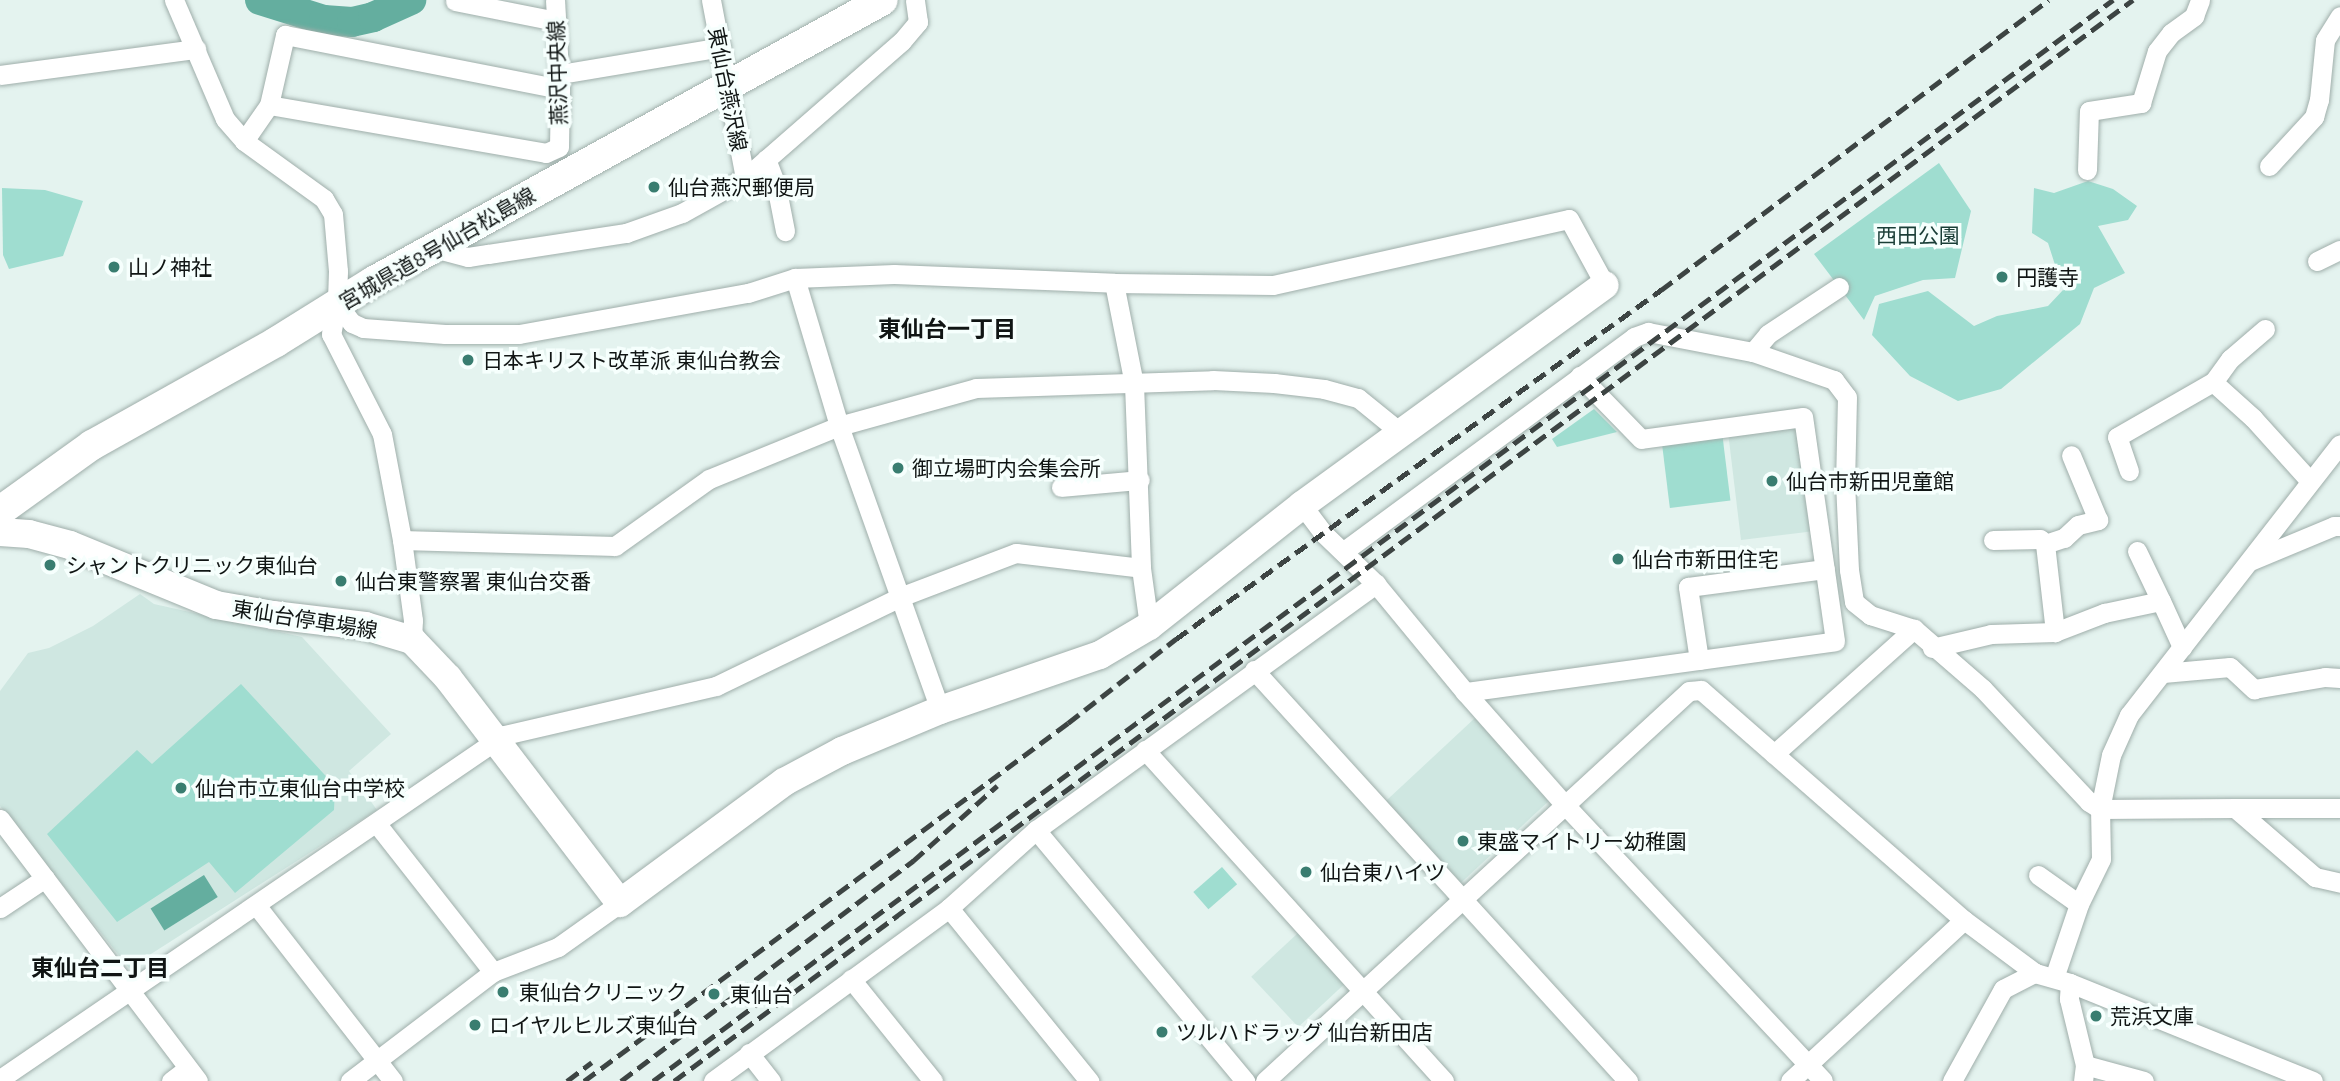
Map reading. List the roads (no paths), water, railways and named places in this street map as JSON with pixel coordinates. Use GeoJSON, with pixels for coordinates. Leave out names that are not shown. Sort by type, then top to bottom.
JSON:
{"type":"FeatureCollection","features":[{"type":"Feature","properties":{"kind":"main road","name":"宮城県道8号仙台松島線"},"geometry":{"type":"LineString","coordinates":[[0,511],[92,445],[433,248],[883,0]]}},
{"type":"Feature","properties":{"kind":"street"},"geometry":{"type":"LineString","coordinates":[[174,0],[225,119],[244,142],[324,199],[333,214],[338,271],[337,304],[331,334],[382,434],[402,540],[413,627],[412,640]]}},
{"type":"Feature","properties":{"kind":"street","name":"燕沢中央線"},"geometry":{"type":"LineString","coordinates":[[269,105],[546,153],[559,147],[560,82],[555,0]]}},
{"type":"Feature","properties":{"kind":"street","name":"東仙台燕沢線"},"geometry":{"type":"LineString","coordinates":[[711,0],[745,178]]}},
{"type":"Feature","properties":{"kind":"street"},"geometry":{"type":"LineString","coordinates":[[433,248],[468,257],[626,233],[682,213],[745,178],[902,41],[918,22],[915,0]]}},
{"type":"Feature","properties":{"kind":"street"},"geometry":{"type":"LineString","coordinates":[[2087,170],[2090,111],[2141,103],[2157,51],[2171,33],[2194,16],[2200,0]]}},
{"type":"Feature","properties":{"kind":"street"},"geometry":{"type":"LineString","coordinates":[[2329,0],[2340,10]]}},
{"type":"Feature","properties":{"kind":"street"},"geometry":{"type":"LineString","coordinates":[[455,1],[556,21]]}},
{"type":"Feature","properties":{"kind":"street"},"geometry":{"type":"LineString","coordinates":[[2270,166],[2314,117],[2319,100],[2325,40],[2340,16]]}},
{"type":"Feature","properties":{"kind":"street"},"geometry":{"type":"LineString","coordinates":[[244,142],[269,105],[285,35],[560,82],[720,47]]}},
{"type":"Feature","properties":{"kind":"street"},"geometry":{"type":"LineString","coordinates":[[0,75],[196,49]]}},
{"type":"Feature","properties":{"kind":"street"},"geometry":{"type":"LineString","coordinates":[[766,159],[776,185],[785,231]]}},
{"type":"Feature","properties":{"kind":"street"},"geometry":{"type":"LineString","coordinates":[[337,304],[352,323],[363,328],[446,334],[519,334],[748,293],[795,278],[894,274],[1114,284],[1273,285],[1569,219],[1605,285],[1302,505],[1149,626],[1100,655],[940,710],[842,751],[784,782],[558,947],[493,972],[350,1081]]}},
{"type":"Feature","properties":{"kind":"street"},"geometry":{"type":"LineString","coordinates":[[2317,261],[2340,250]]}},
{"type":"Feature","properties":{"kind":"street"},"geometry":{"type":"LineString","coordinates":[[795,278],[839,426],[940,710]]}},
{"type":"Feature","properties":{"kind":"street"},"geometry":{"type":"LineString","coordinates":[[1114,284],[1134,384],[1140,480],[1141,568],[1149,626]]}},
{"type":"Feature","properties":{"kind":"street"},"geometry":{"type":"LineString","coordinates":[[1754,352],[1768,334],[1839,287]]}},
{"type":"Feature","properties":{"kind":"street"},"geometry":{"type":"LineString","coordinates":[[2129,471],[2117,437],[2213,382],[2230,359],[2265,329]]}},
{"type":"Feature","properties":{"kind":"street"},"geometry":{"type":"LineString","coordinates":[[1344,551],[1634,337],[1648,332],[1754,352],[1833,380],[1844,389],[1848,409],[1846,519],[1854,602],[1870,615],[1914,629],[1932,648],[1983,689],[2089,802],[2100,809],[2340,808]]}},
{"type":"Feature","properties":{"kind":"street"},"geometry":{"type":"LineString","coordinates":[[1465,692],[1835,641],[1803,417],[1641,439],[1580,376]]}},
{"type":"Feature","properties":{"kind":"street"},"geometry":{"type":"LineString","coordinates":[[402,540],[615,546],[709,479],[839,426],[976,388],[1213,380],[1324,389],[1358,398],[1401,433]]}},
{"type":"Feature","properties":{"kind":"street"},"geometry":{"type":"LineString","coordinates":[[2213,382],[2253,418],[2310,481]]}},
{"type":"Feature","properties":{"kind":"street"},"geometry":{"type":"LineString","coordinates":[[2053,978],[2080,904],[2101,859],[2100,809],[2111,755],[2129,715],[2340,444]]}},
{"type":"Feature","properties":{"kind":"street"},"geometry":{"type":"LineString","coordinates":[[2045,544],[2064,538],[2078,525],[2098,520],[2071,455]]}},
{"type":"Feature","properties":{"kind":"street"},"geometry":{"type":"LineString","coordinates":[[1061,487],[1140,480]]}},
{"type":"Feature","properties":{"kind":"street"},"geometry":{"type":"LineString","coordinates":[[1302,505],[1323,533],[1376,584],[1465,692],[1566,806],[1823,1081]]}},
{"type":"Feature","properties":{"kind":"street"},"geometry":{"type":"LineString","coordinates":[[2250,561],[2334,526],[2340,527]]}},
{"type":"Feature","properties":{"kind":"street","name":"東仙台停車場線"},"geometry":{"type":"LineString","coordinates":[[0,532],[29,534],[71,545],[216,605],[365,626],[412,640],[448,678],[497,739],[620,904]]}},
{"type":"Feature","properties":{"kind":"street"},"geometry":{"type":"LineString","coordinates":[[1993,540],[2040,539],[2045,544],[2055,632]]}},
{"type":"Feature","properties":{"kind":"street"},"geometry":{"type":"LineString","coordinates":[[2137,551],[2182,647]]}},
{"type":"Feature","properties":{"kind":"street"},"geometry":{"type":"LineString","coordinates":[[0,1079],[128,989],[377,824],[497,739],[514,731],[716,686],[900,597],[1016,553],[1141,568]]}},
{"type":"Feature","properties":{"kind":"street"},"geometry":{"type":"LineString","coordinates":[[1699,660],[1688,587],[1825,569]]}},
{"type":"Feature","properties":{"kind":"street"},"geometry":{"type":"LineString","coordinates":[[713,1081],[948,908],[1036,830],[1376,584]]}},
{"type":"Feature","properties":{"kind":"street"},"geometry":{"type":"LineString","coordinates":[[1932,648],[1991,634],[2055,632],[2104,613],[2161,601]]}},
{"type":"Feature","properties":{"kind":"street"},"geometry":{"type":"LineString","coordinates":[[1774,754],[1914,629]]}},
{"type":"Feature","properties":{"kind":"street"},"geometry":{"type":"LineString","coordinates":[[2163,673],[2230,667],[2254,689],[2325,677],[2340,678]]}},
{"type":"Feature","properties":{"kind":"street"},"geometry":{"type":"LineString","coordinates":[[1254,670],[1628,1081]]}},
{"type":"Feature","properties":{"kind":"street"},"geometry":{"type":"LineString","coordinates":[[1265,1081],[1689,691],[1701,691],[1964,920],[2053,978],[2312,1081]]}},
{"type":"Feature","properties":{"kind":"street"},"geometry":{"type":"LineString","coordinates":[[1145,750],[1444,1081]]}},
{"type":"Feature","properties":{"kind":"street"},"geometry":{"type":"LineString","coordinates":[[2235,808],[2315,877],[2340,883]]}},
{"type":"Feature","properties":{"kind":"street"},"geometry":{"type":"LineString","coordinates":[[0,819],[193,1075],[172,1081]]}},
{"type":"Feature","properties":{"kind":"street"},"geometry":{"type":"LineString","coordinates":[[377,824],[493,972]]}},
{"type":"Feature","properties":{"kind":"street"},"geometry":{"type":"LineString","coordinates":[[1036,830],[1245,1081]]}},
{"type":"Feature","properties":{"kind":"street"},"geometry":{"type":"LineString","coordinates":[[2038,875],[2080,904]]}},
{"type":"Feature","properties":{"kind":"street"},"geometry":{"type":"LineString","coordinates":[[0,908],[45,878]]}},
{"type":"Feature","properties":{"kind":"street"},"geometry":{"type":"LineString","coordinates":[[256,905],[393,1081]]}},
{"type":"Feature","properties":{"kind":"street"},"geometry":{"type":"LineString","coordinates":[[948,908],[1089,1081]]}},
{"type":"Feature","properties":{"kind":"street"},"geometry":{"type":"LineString","coordinates":[[1790,1081],[1964,920]]}},
{"type":"Feature","properties":{"kind":"street"},"geometry":{"type":"LineString","coordinates":[[2053,978],[2069,999],[2084,1073],[2144,1081]]}},
{"type":"Feature","properties":{"kind":"street"},"geometry":{"type":"LineString","coordinates":[[1952,1081],[2003,989],[2053,978]]}},
{"type":"Feature","properties":{"kind":"street"},"geometry":{"type":"LineString","coordinates":[[851,979],[933,1081]]}},
{"type":"Feature","properties":{"kind":"street"},"geometry":{"type":"LineString","coordinates":[[749,1053],[771,1081]]}},
{"type":"Feature","properties":{"kind":"waterway"},"geometry":{"type":"LineString","coordinates":[[260,0],[324,20],[352,22],[373,17],[411,0]]}},
{"type":"Feature","properties":{"kind":"railway"},"geometry":{"type":"LineString","coordinates":[[584,1081],[1068,723],[1176,639],[1661,290],[2049,0]]}},
{"type":"Feature","properties":{"kind":"railway"},"geometry":{"type":"LineString","coordinates":[[653,1081],[2113,0]]}},
{"type":"Feature","properties":{"kind":"railway"},"geometry":{"type":"LineString","coordinates":[[674,1081],[2133,0]]}},
{"type":"Feature","properties":{"kind":"railway"},"geometry":{"type":"LineString","coordinates":[[621,1081],[913,861],[997,786]]}},
{"type":"Feature","properties":{"kind":"railway"},"geometry":{"type":"LineString","coordinates":[[567,1081],[592,1062]]}},
{"type":"Feature","properties":{"kind":"place","name":"仙台燕沢郵便局"},"geometry":{"type":"Point","coordinates":[654,187]}},
{"type":"Feature","properties":{"kind":"place","name":"山ノ神社"},"geometry":{"type":"Point","coordinates":[114,267]}},
{"type":"Feature","properties":{"kind":"place","name":"円護寺"},"geometry":{"type":"Point","coordinates":[2002,277]}},
{"type":"Feature","properties":{"kind":"place","name":"日本キリスト改革派 東仙台教会"},"geometry":{"type":"Point","coordinates":[468,360]}},
{"type":"Feature","properties":{"kind":"place","name":"御立場町内会集会所"},"geometry":{"type":"Point","coordinates":[898,468]}},
{"type":"Feature","properties":{"kind":"place","name":"仙台市新田児童館"},"geometry":{"type":"Point","coordinates":[1772,481]}},
{"type":"Feature","properties":{"kind":"place","name":"仙台市新田住宅"},"geometry":{"type":"Point","coordinates":[1618,559]}},
{"type":"Feature","properties":{"kind":"place","name":"シャントクリニック東仙台"},"geometry":{"type":"Point","coordinates":[50,565]}},
{"type":"Feature","properties":{"kind":"place","name":"仙台東警察署 東仙台交番"},"geometry":{"type":"Point","coordinates":[341,581]}},
{"type":"Feature","properties":{"kind":"place","name":"仙台市立東仙台中学校"},"geometry":{"type":"Point","coordinates":[181,788]}},
{"type":"Feature","properties":{"kind":"place","name":"東盛マイトリー幼稚園"},"geometry":{"type":"Point","coordinates":[1463,841]}},
{"type":"Feature","properties":{"kind":"place","name":"仙台東ハイツ"},"geometry":{"type":"Point","coordinates":[1306,872]}},
{"type":"Feature","properties":{"kind":"place","name":"東仙台クリニック"},"geometry":{"type":"Point","coordinates":[503,992]}},
{"type":"Feature","properties":{"kind":"place","name":"東仙台"},"geometry":{"type":"Point","coordinates":[714,994]}},
{"type":"Feature","properties":{"kind":"place","name":"荒浜文庫"},"geometry":{"type":"Point","coordinates":[2096,1016]}},
{"type":"Feature","properties":{"kind":"place","name":"ロイヤルヒルズ東仙台"},"geometry":{"type":"Point","coordinates":[475,1025]}},
{"type":"Feature","properties":{"kind":"place","name":"ツルハドラッグ 仙台新田店"},"geometry":{"type":"Point","coordinates":[1162,1032]}},
{"type":"Feature","properties":{"kind":"district","name":"東仙台一丁目"},"geometry":{"type":"Point","coordinates":[947,329]}},
{"type":"Feature","properties":{"kind":"district","name":"東仙台二丁目"},"geometry":{"type":"Point","coordinates":[100,968]}},
{"type":"Feature","properties":{"kind":"park label","name":"西田公園"},"geometry":{"type":"Point","coordinates":[1918,235]}}]}
